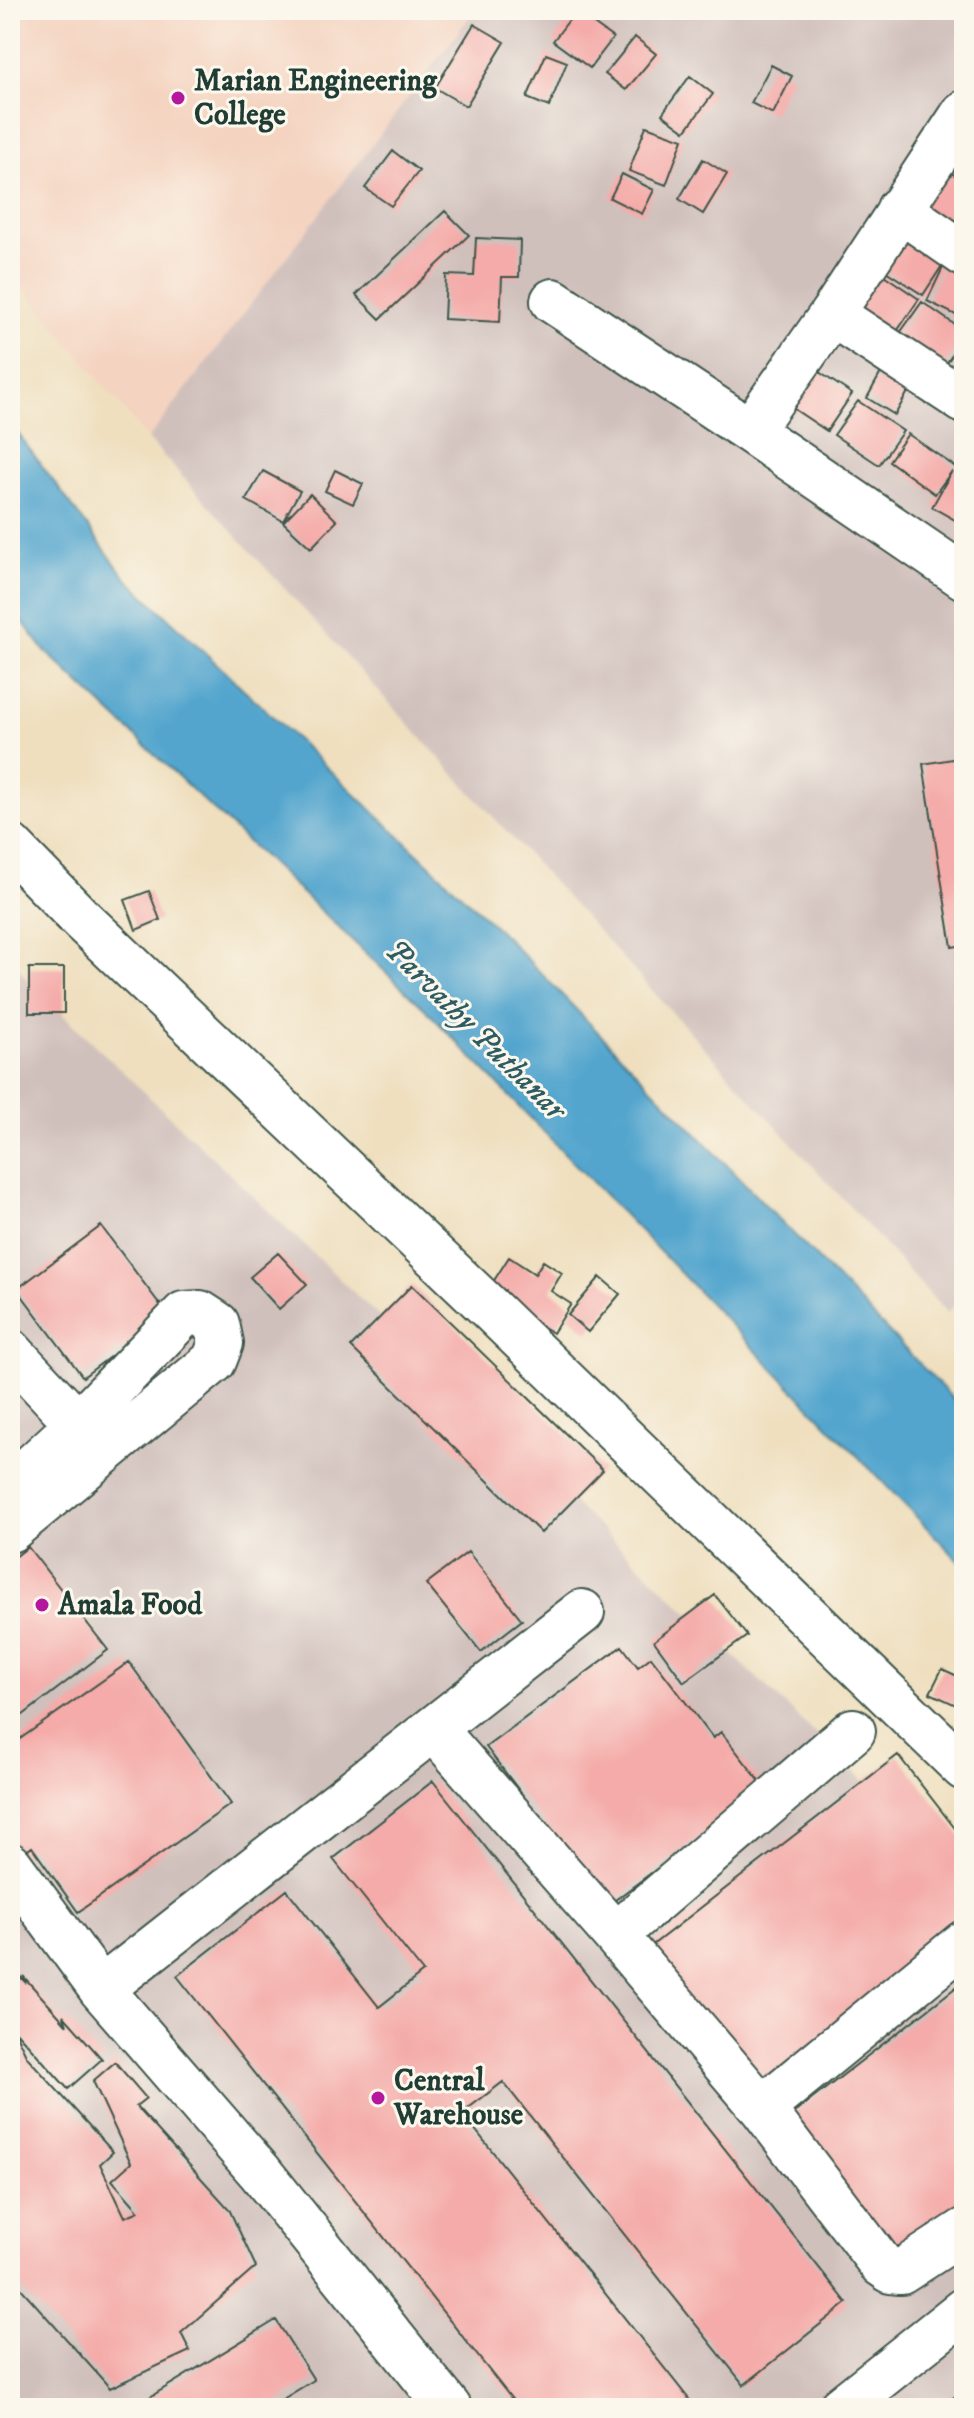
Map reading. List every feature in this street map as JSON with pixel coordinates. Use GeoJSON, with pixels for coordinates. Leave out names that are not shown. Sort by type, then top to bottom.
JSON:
{"type":"FeatureCollection","features":[{"type":"Feature","properties":{"kind":"street"},"geometry":{"type":"LineString","coordinates":[[750,431],[832,314],[964,113]]}},
{"type":"Feature","properties":{"kind":"street"},"geometry":{"type":"LineString","coordinates":[[899,209],[964,254]]}},
{"type":"Feature","properties":{"kind":"street"},"geometry":{"type":"LineString","coordinates":[[553,301],[964,577]]}},
{"type":"Feature","properties":{"kind":"street"},"geometry":{"type":"LineString","coordinates":[[832,314],[964,401]]}},
{"type":"Feature","properties":{"kind":"street"},"geometry":{"type":"LineString","coordinates":[[10,846],[81,919],[502,1320],[964,1768]]}},
{"type":"Feature","properties":{"kind":"street"},"geometry":{"type":"LineString","coordinates":[[10,1487],[78,1424],[184,1314],[200,1313],[217,1324],[221,1343],[214,1361],[10,1530]]}},
{"type":"Feature","properties":{"kind":"street"},"geometry":{"type":"LineString","coordinates":[[10,1351],[78,1424]]}},
{"type":"Feature","properties":{"kind":"street"},"geometry":{"type":"LineString","coordinates":[[101,1989],[582,1612]]}},
{"type":"Feature","properties":{"kind":"street"},"geometry":{"type":"LineString","coordinates":[[434,1729],[762,2108],[881,2264],[891,2271],[901,2272],[964,2231]]}},
{"type":"Feature","properties":{"kind":"street"},"geometry":{"type":"LineString","coordinates":[[615,1935],[853,1731]]}},
{"type":"Feature","properties":{"kind":"street"},"geometry":{"type":"LineString","coordinates":[[10,1865],[101,1989],[260,2172],[449,2408]]}},
{"type":"Feature","properties":{"kind":"street"},"geometry":{"type":"LineString","coordinates":[[762,2108],[964,1943]]}},
{"type":"Feature","properties":{"kind":"street"},"geometry":{"type":"LineString","coordinates":[[841,2408],[964,2310]]}},
{"type":"Feature","properties":{"kind":"shaded area","name":"Marian Engineering College"},"geometry":{"type":"Polygon","coordinates":[[[10,10],[475,10],[148,439],[10,271],[10,10]]]}},
{"type":"Feature","properties":{"kind":"shaded area"},"geometry":{"type":"Polygon","coordinates":[[[475,10],[964,10],[964,1295],[947,1313],[148,439],[475,10]]]}},
{"type":"Feature","properties":{"kind":"shaded area"},"geometry":{"type":"Polygon","coordinates":[[[10,959],[33,986],[964,1876],[964,2408],[10,2408],[10,959]]]}},
{"type":"Feature","properties":{"kind":"water","name":"Parvathy Puthanar"},"geometry":{"type":"Polygon","coordinates":[[[10,423],[126,578],[503,934],[964,1410],[964,1566],[426,1010],[44,650],[10,605],[10,423]]]}},
{"type":"Feature","properties":{"kind":"building"},"geometry":{"type":"Polygon","coordinates":[[[576,11],[613,38],[590,68],[553,41],[576,11]]]}},
{"type":"Feature","properties":{"kind":"building"},"geometry":{"type":"Polygon","coordinates":[[[474,24],[505,42],[466,106],[435,88],[474,24]]]}},
{"type":"Feature","properties":{"kind":"building"},"geometry":{"type":"Polygon","coordinates":[[[635,37],[656,54],[626,90],[605,74],[635,37]]]}},
{"type":"Feature","properties":{"kind":"building"},"geometry":{"type":"Polygon","coordinates":[[[546,54],[567,62],[549,107],[527,98],[546,54]]]}},
{"type":"Feature","properties":{"kind":"building"},"geometry":{"type":"Polygon","coordinates":[[[771,65],[792,76],[773,114],[751,103],[771,65]]]}},
{"type":"Feature","properties":{"kind":"building"},"geometry":{"type":"Polygon","coordinates":[[[690,76],[713,94],[685,131],[662,114],[690,76]]]}},
{"type":"Feature","properties":{"kind":"building"},"geometry":{"type":"Polygon","coordinates":[[[646,126],[683,139],[666,185],[629,171],[646,126]]]}},
{"type":"Feature","properties":{"kind":"building"},"geometry":{"type":"Polygon","coordinates":[[[964,130],[964,176],[944,164],[964,130]]]}},
{"type":"Feature","properties":{"kind":"building"},"geometry":{"type":"Polygon","coordinates":[[[393,151],[419,171],[391,206],[365,188],[393,151]]]}},
{"type":"Feature","properties":{"kind":"building"},"geometry":{"type":"Polygon","coordinates":[[[703,159],[727,174],[703,214],[679,199],[703,159]]]}},
{"type":"Feature","properties":{"kind":"building"},"geometry":{"type":"Polygon","coordinates":[[[942,166],[964,182],[964,233],[914,204],[942,166]]]}},
{"type":"Feature","properties":{"kind":"building"},"geometry":{"type":"Polygon","coordinates":[[[622,174],[654,190],[642,214],[610,198],[622,174]]]}},
{"type":"Feature","properties":{"kind":"building"},"geometry":{"type":"Polygon","coordinates":[[[445,211],[469,235],[380,319],[356,295],[445,211]]]}},
{"type":"Feature","properties":{"kind":"building"},"geometry":{"type":"Polygon","coordinates":[[[899,224],[949,255],[923,295],[875,264],[899,224]]]}},
{"type":"Feature","properties":{"kind":"building"},"geometry":{"type":"Polygon","coordinates":[[[476,238],[520,240],[519,277],[502,277],[500,322],[444,319],[446,275],[474,276],[476,238]]]}},
{"type":"Feature","properties":{"kind":"building"},"geometry":{"type":"Polygon","coordinates":[[[946,261],[964,269],[964,319],[927,301],[946,261]]]}},
{"type":"Feature","properties":{"kind":"building"},"geometry":{"type":"Polygon","coordinates":[[[872,267],[919,299],[893,337],[846,305],[872,267]]]}},
{"type":"Feature","properties":{"kind":"building"},"geometry":{"type":"Polygon","coordinates":[[[922,302],[964,331],[964,338],[941,371],[895,340],[922,302]]]}},
{"type":"Feature","properties":{"kind":"building"},"geometry":{"type":"Polygon","coordinates":[[[889,358],[918,374],[895,415],[867,398],[889,358]]]}},
{"type":"Feature","properties":{"kind":"building"},"geometry":{"type":"Polygon","coordinates":[[[804,362],[852,394],[827,431],[779,399],[804,362]]]}},
{"type":"Feature","properties":{"kind":"building"},"geometry":{"type":"Polygon","coordinates":[[[858,401],[903,431],[879,465],[834,435],[858,401]]]}},
{"type":"Feature","properties":{"kind":"building"},"geometry":{"type":"Polygon","coordinates":[[[908,434],[964,473],[964,525],[932,507],[952,471],[935,494],[889,461],[908,434]]]}},
{"type":"Feature","properties":{"kind":"building"},"geometry":{"type":"Polygon","coordinates":[[[335,470],[363,484],[353,504],[325,491],[335,470]]]}},
{"type":"Feature","properties":{"kind":"building"},"geometry":{"type":"Polygon","coordinates":[[[263,471],[300,491],[283,521],[246,500],[263,471]]]}},
{"type":"Feature","properties":{"kind":"building"},"geometry":{"type":"Polygon","coordinates":[[[310,494],[337,521],[311,548],[283,522],[310,494]]]}},
{"type":"Feature","properties":{"kind":"building"},"geometry":{"type":"Polygon","coordinates":[[[964,757],[964,945],[952,947],[923,764],[964,757]]]}},
{"type":"Feature","properties":{"kind":"building"},"geometry":{"type":"Polygon","coordinates":[[[149,891],[160,920],[136,930],[125,900],[149,891]]]}},
{"type":"Feature","properties":{"kind":"building"},"geometry":{"type":"Polygon","coordinates":[[[29,968],[64,968],[64,1013],[29,1013],[29,968]]]}},
{"type":"Feature","properties":{"kind":"building"},"geometry":{"type":"Polygon","coordinates":[[[101,1226],[167,1314],[83,1377],[17,1289],[101,1226]]]}},
{"type":"Feature","properties":{"kind":"building"},"geometry":{"type":"Polygon","coordinates":[[[278,1253],[307,1284],[279,1309],[250,1277],[278,1253]]]}},
{"type":"Feature","properties":{"kind":"building"},"geometry":{"type":"Polygon","coordinates":[[[509,1257],[535,1274],[543,1261],[562,1273],[551,1291],[571,1304],[553,1333],[486,1293],[509,1257]]]}},
{"type":"Feature","properties":{"kind":"building"},"geometry":{"type":"Polygon","coordinates":[[[600,1277],[620,1294],[588,1332],[568,1315],[600,1277]]]}},
{"type":"Feature","properties":{"kind":"building"},"geometry":{"type":"Polygon","coordinates":[[[412,1285],[603,1470],[541,1533],[351,1347],[412,1285]]]}},
{"type":"Feature","properties":{"kind":"building","name":"Amala Food"},"geometry":{"type":"Polygon","coordinates":[[[28,1547],[108,1650],[10,1725],[10,1561],[28,1547]]]}},
{"type":"Feature","properties":{"kind":"building"},"geometry":{"type":"Polygon","coordinates":[[[468,1552],[522,1620],[481,1652],[426,1584],[468,1552]]]}},
{"type":"Feature","properties":{"kind":"building"},"geometry":{"type":"Polygon","coordinates":[[[715,1595],[747,1636],[684,1682],[654,1641],[715,1595]]]}},
{"type":"Feature","properties":{"kind":"building"},"geometry":{"type":"Polygon","coordinates":[[[622,1646],[638,1667],[651,1657],[713,1738],[721,1732],[765,1788],[607,1906],[486,1747],[622,1646]]]}},
{"type":"Feature","properties":{"kind":"building"},"geometry":{"type":"Polygon","coordinates":[[[129,1662],[231,1804],[78,1912],[32,1847],[21,1855],[10,1840],[10,1746],[129,1662]]]}},
{"type":"Feature","properties":{"kind":"building"},"geometry":{"type":"Polygon","coordinates":[[[942,1669],[964,1679],[964,1688],[956,1705],[930,1693],[942,1669]]]}},
{"type":"Feature","properties":{"kind":"building"},"geometry":{"type":"Polygon","coordinates":[[[898,1755],[964,1840],[964,1936],[755,2099],[641,1954],[898,1755]]]}},
{"type":"Feature","properties":{"kind":"building","name":"Central Warehouse"},"geometry":{"type":"Polygon","coordinates":[[[433,1781],[847,2303],[744,2385],[503,2082],[462,2113],[696,2408],[519,2408],[177,1976],[287,1890],[379,2007],[423,1972],[333,1859],[433,1781]]]}},
{"type":"Feature","properties":{"kind":"building"},"geometry":{"type":"Polygon","coordinates":[[[10,1966],[26,1983],[23,1976],[67,2025],[63,2015],[102,2059],[68,2089],[13,2028],[27,2057],[113,2152],[100,2164],[125,2217],[139,2211],[112,2180],[131,2163],[93,2081],[115,2062],[146,2098],[136,2106],[229,2209],[256,2267],[181,2333],[190,2351],[110,2388],[10,2276],[10,1966]]]}},
{"type":"Feature","properties":{"kind":"building"},"geometry":{"type":"Polygon","coordinates":[[[964,1981],[964,2212],[902,2260],[789,2117],[964,1981]]]}},
{"type":"Feature","properties":{"kind":"building"},"geometry":{"type":"Polygon","coordinates":[[[276,2320],[314,2380],[268,2408],[132,2408],[276,2320]]]}},
{"type":"Feature","properties":{"kind":"building"},"geometry":{"type":"Polygon","coordinates":[[[964,2390],[964,2408],[939,2408],[964,2390]]]}},
{"type":"Feature","properties":{"kind":"place","name":"Marian Engineering College"},"geometry":{"type":"Point","coordinates":[178,98]}},
{"type":"Feature","properties":{"kind":"place","name":"Amala Food"},"geometry":{"type":"Point","coordinates":[42,1605]}},
{"type":"Feature","properties":{"kind":"place","name":"Central Warehouse"},"geometry":{"type":"Point","coordinates":[378,2098]}}]}
